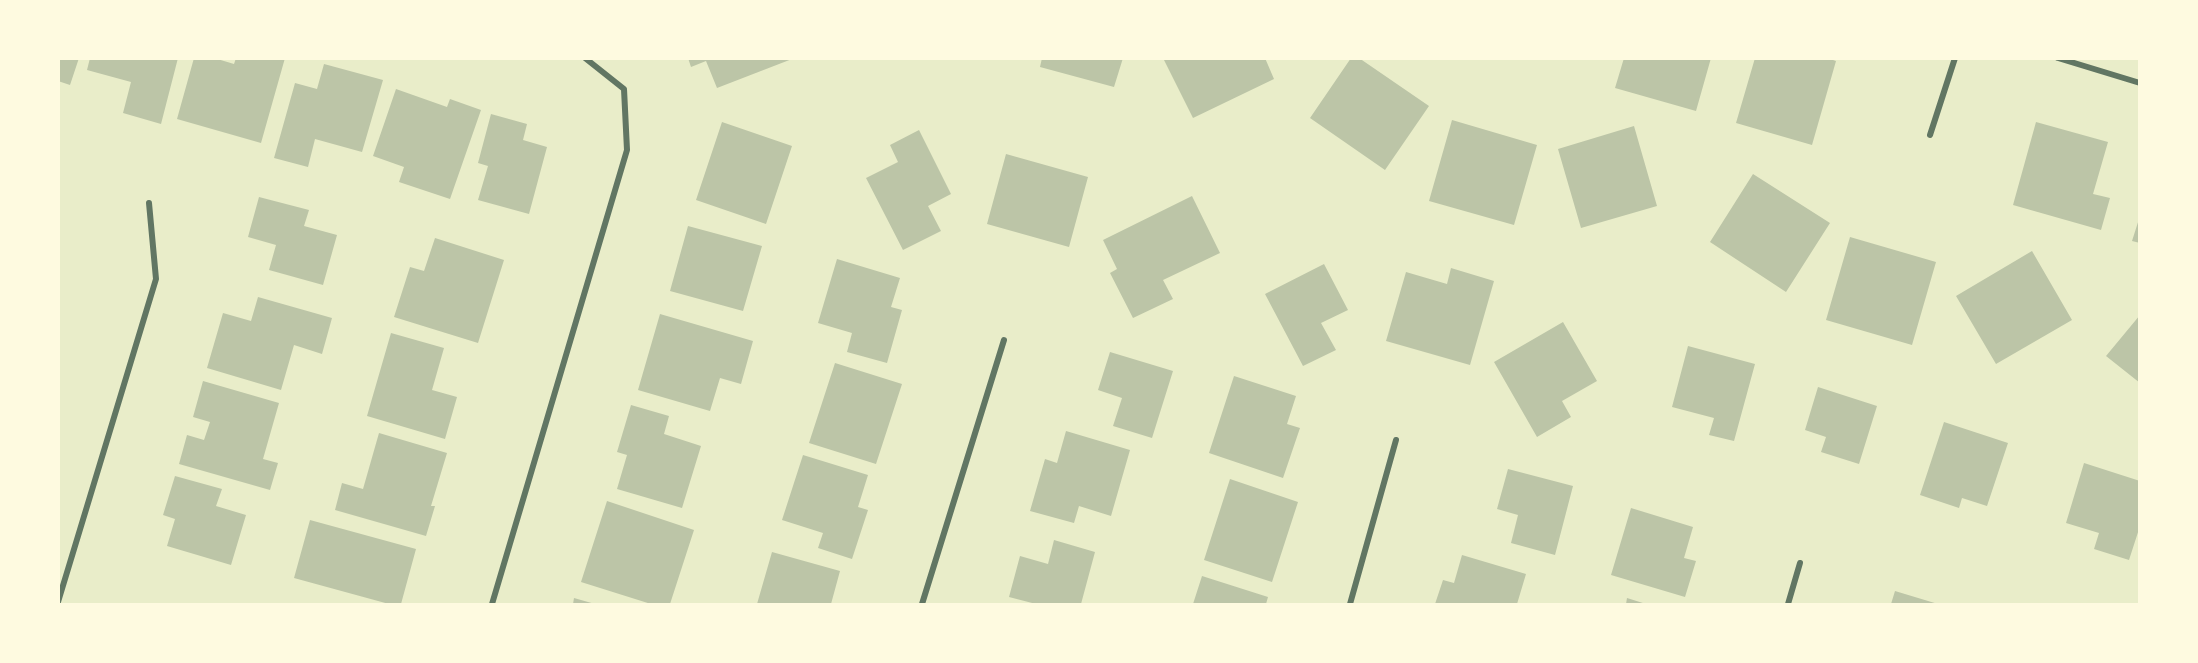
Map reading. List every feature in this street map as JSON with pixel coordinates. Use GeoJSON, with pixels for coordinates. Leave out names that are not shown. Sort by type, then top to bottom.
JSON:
{"type":"FeatureCollection","features":[{"type":"Feature","properties":{"kind":"street"},"geometry":{"type":"LineString","coordinates":[[492,604],[627,150],[624,90],[585,58]]}},
{"type":"Feature","properties":{"kind":"street"},"geometry":{"type":"LineString","coordinates":[[1930,135],[1955,58]]}},
{"type":"Feature","properties":{"kind":"street"},"geometry":{"type":"LineString","coordinates":[[2058,58],[2139,83]]}},
{"type":"Feature","properties":{"kind":"street"},"geometry":{"type":"LineString","coordinates":[[58,602],[156,279],[149,203]]}},
{"type":"Feature","properties":{"kind":"street"},"geometry":{"type":"LineString","coordinates":[[922,604],[1004,340]]}},
{"type":"Feature","properties":{"kind":"street"},"geometry":{"type":"LineString","coordinates":[[1350,604],[1396,440]]}},
{"type":"Feature","properties":{"kind":"street"},"geometry":{"type":"LineString","coordinates":[[1788,604],[1800,563]]}},
{"type":"Feature","properties":{"kind":"building"},"geometry":{"type":"Polygon","coordinates":[[[58,58],[79,58],[70,85],[58,81],[58,58]]]}},
{"type":"Feature","properties":{"kind":"building"},"geometry":{"type":"Polygon","coordinates":[[[90,58],[178,58],[161,124],[123,113],[131,82],[87,70],[90,58]]]}},
{"type":"Feature","properties":{"kind":"building"},"geometry":{"type":"Polygon","coordinates":[[[194,58],[214,58],[234,64],[236,58],[285,58],[261,143],[177,119],[194,58]]]}},
{"type":"Feature","properties":{"kind":"building"},"geometry":{"type":"Polygon","coordinates":[[[688,58],[792,59],[717,88],[706,61],[691,67],[688,58]]]}},
{"type":"Feature","properties":{"kind":"building"},"geometry":{"type":"Polygon","coordinates":[[[1042,58],[1123,58],[1114,87],[1040,67],[1042,58]]]}},
{"type":"Feature","properties":{"kind":"building"},"geometry":{"type":"Polygon","coordinates":[[[1163,58],[1265,58],[1274,79],[1193,118],[1163,58]]]}},
{"type":"Feature","properties":{"kind":"building"},"geometry":{"type":"Polygon","coordinates":[[[1351,58],[1359,58],[1429,106],[1385,170],[1310,118],[1351,58]]]}},
{"type":"Feature","properties":{"kind":"building"},"geometry":{"type":"Polygon","coordinates":[[[1624,58],[1711,58],[1696,111],[1615,88],[1624,58]]]}},
{"type":"Feature","properties":{"kind":"building"},"geometry":{"type":"Polygon","coordinates":[[[1755,58],[1827,58],[1836,61],[1812,145],[1736,123],[1755,58]]]}},
{"type":"Feature","properties":{"kind":"building"},"geometry":{"type":"Polygon","coordinates":[[[324,64],[383,80],[362,152],[315,139],[308,167],[274,158],[295,83],[317,89],[324,64]]]}},
{"type":"Feature","properties":{"kind":"building"},"geometry":{"type":"Polygon","coordinates":[[[396,89],[447,107],[450,99],[481,110],[450,199],[399,182],[404,167],[373,156],[396,89]]]}},
{"type":"Feature","properties":{"kind":"building"},"geometry":{"type":"Polygon","coordinates":[[[491,114],[527,124],[523,140],[547,147],[529,214],[478,200],[488,166],[478,163],[491,114]]]}},
{"type":"Feature","properties":{"kind":"building"},"geometry":{"type":"Polygon","coordinates":[[[1452,120],[1537,145],[1514,225],[1429,201],[1452,120]]]}},
{"type":"Feature","properties":{"kind":"building"},"geometry":{"type":"Polygon","coordinates":[[[722,122],[792,146],[766,224],[696,200],[722,122]]]}},
{"type":"Feature","properties":{"kind":"building"},"geometry":{"type":"Polygon","coordinates":[[[2036,122],[2108,142],[2093,194],[2110,198],[2101,230],[2013,205],[2036,122]]]}},
{"type":"Feature","properties":{"kind":"building"},"geometry":{"type":"Polygon","coordinates":[[[1634,126],[1657,206],[1581,228],[1558,149],[1634,126]]]}},
{"type":"Feature","properties":{"kind":"building"},"geometry":{"type":"Polygon","coordinates":[[[919,130],[951,194],[928,206],[941,231],[903,250],[866,178],[898,162],[890,145],[919,130]]]}},
{"type":"Feature","properties":{"kind":"building"},"geometry":{"type":"Polygon","coordinates":[[[1006,154],[1088,177],[1069,247],[987,224],[1006,154]]]}},
{"type":"Feature","properties":{"kind":"building"},"geometry":{"type":"Polygon","coordinates":[[[1753,174],[1830,223],[1786,292],[1710,242],[1753,174]]]}},
{"type":"Feature","properties":{"kind":"building"},"geometry":{"type":"Polygon","coordinates":[[[1192,196],[1220,253],[1163,280],[1173,299],[1133,318],[1110,273],[1117,269],[1103,240],[1192,196]]]}},
{"type":"Feature","properties":{"kind":"building"},"geometry":{"type":"Polygon","coordinates":[[[259,197],[309,210],[304,226],[337,235],[323,285],[269,270],[276,245],[248,237],[259,197]]]}},
{"type":"Feature","properties":{"kind":"building"},"geometry":{"type":"Polygon","coordinates":[[[2140,219],[2140,243],[2132,241],[2140,219]]]}},
{"type":"Feature","properties":{"kind":"building"},"geometry":{"type":"Polygon","coordinates":[[[688,226],[762,246],[743,311],[670,291],[688,226]]]}},
{"type":"Feature","properties":{"kind":"building"},"geometry":{"type":"Polygon","coordinates":[[[1850,237],[1936,262],[1912,345],[1826,320],[1850,237]]]}},
{"type":"Feature","properties":{"kind":"building"},"geometry":{"type":"Polygon","coordinates":[[[435,238],[504,260],[478,343],[394,317],[410,267],[424,271],[435,238]]]}},
{"type":"Feature","properties":{"kind":"building"},"geometry":{"type":"Polygon","coordinates":[[[2032,251],[2072,320],[1996,364],[1956,296],[2032,251]]]}},
{"type":"Feature","properties":{"kind":"building"},"geometry":{"type":"Polygon","coordinates":[[[837,259],[900,278],[891,307],[902,310],[887,363],[847,352],[852,333],[818,323],[837,259]]]}},
{"type":"Feature","properties":{"kind":"building"},"geometry":{"type":"Polygon","coordinates":[[[1324,264],[1348,310],[1321,323],[1336,350],[1303,366],[1265,294],[1324,264]]]}},
{"type":"Feature","properties":{"kind":"building"},"geometry":{"type":"Polygon","coordinates":[[[1451,268],[1494,281],[1470,365],[1386,341],[1406,272],[1447,284],[1451,268]]]}},
{"type":"Feature","properties":{"kind":"building"},"geometry":{"type":"Polygon","coordinates":[[[258,297],[332,318],[322,354],[294,345],[281,390],[207,368],[223,313],[251,321],[258,297]]]}},
{"type":"Feature","properties":{"kind":"building"},"geometry":{"type":"Polygon","coordinates":[[[660,314],[753,341],[741,384],[720,378],[710,411],[638,390],[660,314]]]}},
{"type":"Feature","properties":{"kind":"building"},"geometry":{"type":"Polygon","coordinates":[[[2140,315],[2140,383],[2106,356],[2140,315]]]}},
{"type":"Feature","properties":{"kind":"building"},"geometry":{"type":"Polygon","coordinates":[[[1563,322],[1597,381],[1562,401],[1571,417],[1537,437],[1494,362],[1563,322]]]}},
{"type":"Feature","properties":{"kind":"building"},"geometry":{"type":"Polygon","coordinates":[[[391,333],[444,348],[432,390],[457,397],[445,439],[367,416],[391,333]]]}},
{"type":"Feature","properties":{"kind":"building"},"geometry":{"type":"Polygon","coordinates":[[[1688,346],[1755,364],[1734,441],[1709,435],[1714,418],[1672,407],[1688,346]]]}},
{"type":"Feature","properties":{"kind":"building"},"geometry":{"type":"Polygon","coordinates":[[[1110,352],[1173,371],[1152,438],[1113,426],[1122,398],[1098,390],[1110,352]]]}},
{"type":"Feature","properties":{"kind":"building"},"geometry":{"type":"Polygon","coordinates":[[[835,363],[902,384],[876,464],[809,443],[835,363]]]}},
{"type":"Feature","properties":{"kind":"building"},"geometry":{"type":"Polygon","coordinates":[[[1234,376],[1296,396],[1287,424],[1300,428],[1283,478],[1209,453],[1234,376]]]}},
{"type":"Feature","properties":{"kind":"building"},"geometry":{"type":"Polygon","coordinates":[[[203,381],[279,403],[263,459],[278,463],[270,490],[179,464],[187,435],[204,440],[210,422],[193,417],[203,381]]]}},
{"type":"Feature","properties":{"kind":"building"},"geometry":{"type":"Polygon","coordinates":[[[1818,387],[1877,406],[1859,464],[1821,452],[1826,437],[1805,430],[1818,387]]]}},
{"type":"Feature","properties":{"kind":"building"},"geometry":{"type":"Polygon","coordinates":[[[631,405],[669,416],[664,434],[701,446],[682,508],[617,489],[627,455],[617,452],[631,405]]]}},
{"type":"Feature","properties":{"kind":"building"},"geometry":{"type":"Polygon","coordinates":[[[1944,422],[2008,443],[1987,506],[1962,498],[1959,508],[1920,495],[1944,422]]]}},
{"type":"Feature","properties":{"kind":"building"},"geometry":{"type":"Polygon","coordinates":[[[1066,431],[1130,450],[1111,516],[1079,506],[1074,523],[1030,511],[1045,459],[1057,463],[1066,431]]]}},
{"type":"Feature","properties":{"kind":"building"},"geometry":{"type":"Polygon","coordinates":[[[379,433],[447,453],[431,506],[435,506],[426,536],[335,510],[342,483],[363,489],[379,433]]]}},
{"type":"Feature","properties":{"kind":"building"},"geometry":{"type":"Polygon","coordinates":[[[803,455],[868,475],[858,507],[868,510],[852,559],[818,548],[823,533],[782,520],[803,455]]]}},
{"type":"Feature","properties":{"kind":"building"},"geometry":{"type":"Polygon","coordinates":[[[2084,463],[2140,481],[2140,526],[2129,560],[2094,549],[2099,533],[2066,523],[2084,463]]]}},
{"type":"Feature","properties":{"kind":"building"},"geometry":{"type":"Polygon","coordinates":[[[1508,469],[1573,486],[1555,555],[1511,543],[1518,515],[1497,509],[1508,469]]]}},
{"type":"Feature","properties":{"kind":"building"},"geometry":{"type":"Polygon","coordinates":[[[175,476],[222,489],[216,506],[246,515],[231,565],[167,546],[175,519],[163,515],[175,476]]]}},
{"type":"Feature","properties":{"kind":"building"},"geometry":{"type":"Polygon","coordinates":[[[1230,479],[1298,502],[1272,582],[1204,560],[1230,479]]]}},
{"type":"Feature","properties":{"kind":"building"},"geometry":{"type":"Polygon","coordinates":[[[607,501],[694,530],[670,604],[651,604],[581,582],[607,501]]]}},
{"type":"Feature","properties":{"kind":"building"},"geometry":{"type":"Polygon","coordinates":[[[1631,508],[1693,527],[1684,558],[1696,561],[1685,597],[1611,575],[1631,508]]]}},
{"type":"Feature","properties":{"kind":"building"},"geometry":{"type":"Polygon","coordinates":[[[310,520],[416,549],[401,604],[389,604],[294,578],[310,520]]]}},
{"type":"Feature","properties":{"kind":"building"},"geometry":{"type":"Polygon","coordinates":[[[1054,540],[1095,552],[1081,604],[1036,604],[1009,597],[1020,556],[1048,564],[1054,540]]]}},
{"type":"Feature","properties":{"kind":"building"},"geometry":{"type":"Polygon","coordinates":[[[772,552],[840,571],[831,604],[757,604],[772,552]]]}},
{"type":"Feature","properties":{"kind":"building"},"geometry":{"type":"Polygon","coordinates":[[[1462,555],[1526,574],[1517,604],[1435,604],[1443,580],[1454,583],[1462,555]]]}},
{"type":"Feature","properties":{"kind":"building"},"geometry":{"type":"Polygon","coordinates":[[[1202,576],[1268,597],[1266,604],[1193,604],[1202,576]]]}},
{"type":"Feature","properties":{"kind":"building"},"geometry":{"type":"Polygon","coordinates":[[[1895,591],[1938,604],[1891,604],[1895,591]]]}},
{"type":"Feature","properties":{"kind":"building"},"geometry":{"type":"Polygon","coordinates":[[[574,598],[595,604],[573,604],[574,598]]]}},
{"type":"Feature","properties":{"kind":"building"},"geometry":{"type":"Polygon","coordinates":[[[1627,598],[1646,604],[1626,604],[1627,598]]]}}]}
